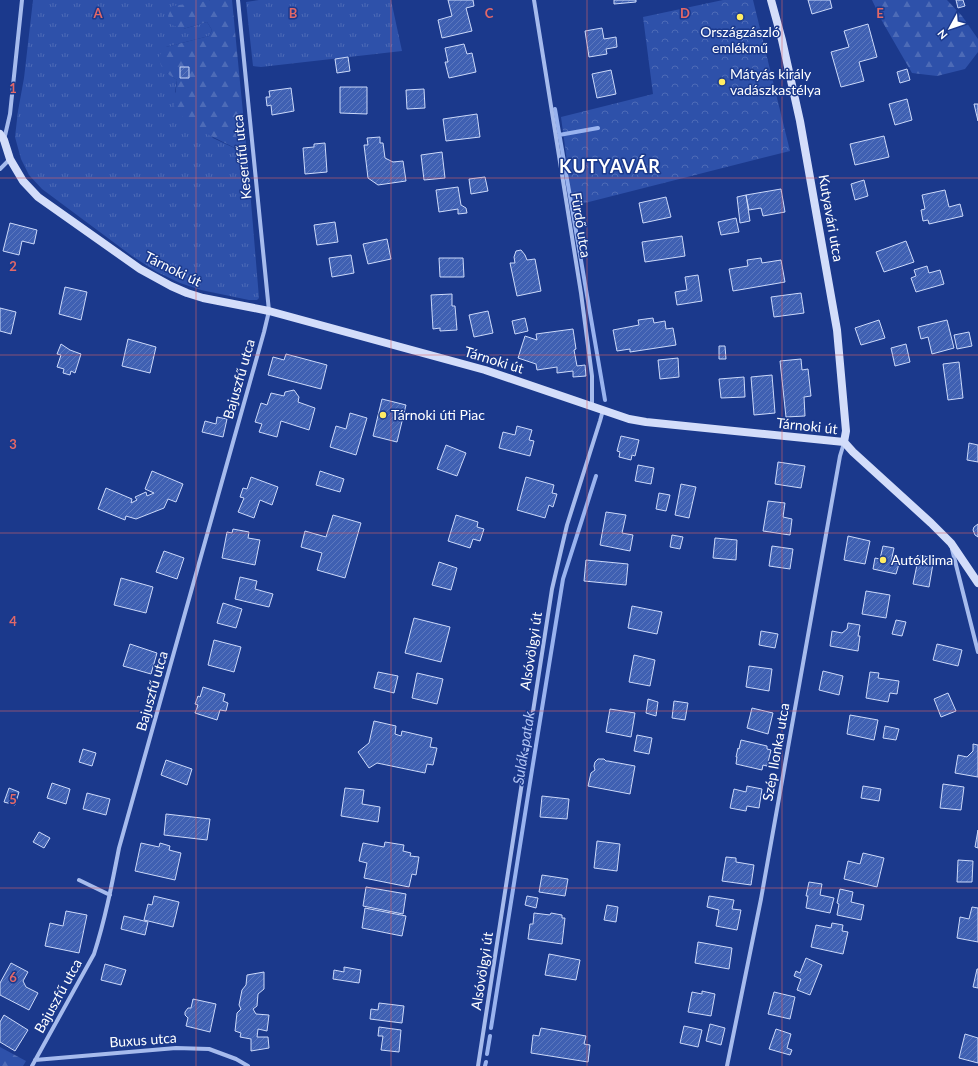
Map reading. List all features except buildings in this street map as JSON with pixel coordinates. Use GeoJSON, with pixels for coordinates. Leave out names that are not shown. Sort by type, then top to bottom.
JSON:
{"type":"FeatureCollection","features":[{"type":"Feature","properties":{"kind":"street"},"geometry":{"type":"LineString","coordinates":[[2,137],[10,114],[22,0]]}},
{"type":"Feature","properties":{"kind":"street","name":"Keserűfű utca"},"geometry":{"type":"LineString","coordinates":[[238,0],[269,311]]}},
{"type":"Feature","properties":{"kind":"street","name":"Fürdő utca"},"geometry":{"type":"LineString","coordinates":[[534,0],[583,308],[592,376],[592,406]]}},
{"type":"Feature","properties":{"kind":"street","name":"Kutyavári utca"},"geometry":{"type":"LineString","coordinates":[[771,0],[782,40],[800,121],[837,330],[846,431],[844,442]]}},
{"type":"Feature","properties":{"kind":"street","name":"Tárnoki út"},"geometry":{"type":"LineString","coordinates":[[2,137],[10,159],[23,181],[38,197],[140,269],[187,293],[203,298],[269,311],[485,370],[629,419],[844,442],[852,452],[951,543],[978,583]]}},
{"type":"Feature","properties":{"kind":"street"},"geometry":{"type":"LineString","coordinates":[[0,169],[10,159]]}},
{"type":"Feature","properties":{"kind":"street","name":"Bajuszfű utca"},"geometry":{"type":"LineString","coordinates":[[32,1066],[94,954],[110,895],[119,848],[269,311]]}},
{"type":"Feature","properties":{"kind":"street","name":"Alsóvölgyi út"},"geometry":{"type":"LineString","coordinates":[[478,1066],[552,589],[567,525],[603,410]]}},
{"type":"Feature","properties":{"kind":"street","name":"Szép Ilonka utca"},"geometry":{"type":"LineString","coordinates":[[728,1066],[761,899],[840,456],[844,442]]}},
{"type":"Feature","properties":{"kind":"street"},"geometry":{"type":"LineString","coordinates":[[951,543],[978,652]]}},
{"type":"Feature","properties":{"kind":"street"},"geometry":{"type":"LineString","coordinates":[[79,880],[110,895]]}},
{"type":"Feature","properties":{"kind":"street","name":"Buxus utca"},"geometry":{"type":"LineString","coordinates":[[35,1060],[176,1048],[209,1049],[236,1059],[248,1066]]}},
{"type":"Feature","properties":{"kind":"green space"},"geometry":{"type":"Polygon","coordinates":[[[33,0],[210,0],[183,29],[207,22],[212,30],[209,36],[166,47],[167,73],[177,80],[175,92],[213,138],[247,154],[259,298],[257,300],[249,300],[201,290],[180,283],[157,272],[132,256],[42,189],[29,175],[21,159],[15,137],[24,78],[33,0]]]}},
{"type":"Feature","properties":{"kind":"green space"},"geometry":{"type":"Polygon","coordinates":[[[210,0],[232,0],[247,154],[193,127],[184,119],[174,106],[177,80],[164,70],[159,56],[166,47],[209,36],[212,30],[207,22],[183,29],[172,25],[168,16],[172,6],[210,0]]]}},
{"type":"Feature","properties":{"kind":"green space"},"geometry":{"type":"Polygon","coordinates":[[[259,0],[391,0],[402,51],[261,67],[253,66],[246,2],[259,0]]]}},
{"type":"Feature","properties":{"kind":"green space"},"geometry":{"type":"Polygon","coordinates":[[[723,0],[753,0],[790,151],[573,206],[561,117],[653,94],[643,17],[723,0]]]}},
{"type":"Feature","properties":{"kind":"green space"},"geometry":{"type":"Polygon","coordinates":[[[872,0],[947,0],[962,16],[978,39],[978,52],[965,69],[937,76],[912,73],[882,21],[872,0]]]}},
{"type":"Feature","properties":{"kind":"green space"},"geometry":{"type":"Polygon","coordinates":[[[0,1047],[26,1061],[23,1066],[0,1066],[0,1047]]]}},
{"type":"Feature","properties":{"kind":"waterway"},"geometry":{"type":"LineString","coordinates":[[555,109],[605,400]]}},
{"type":"Feature","properties":{"kind":"waterway"},"geometry":{"type":"LineString","coordinates":[[559,135],[598,128]]}},
{"type":"Feature","properties":{"kind":"waterway","name":"Sulák-patak"},"geometry":{"type":"LineString","coordinates":[[491,1028],[563,579],[596,476]]}},
{"type":"Feature","properties":{"kind":"waterway","name":"Sulák-patak"},"geometry":{"type":"LineString","coordinates":[[487,1054],[490,1036]]}},
{"type":"Feature","properties":{"kind":"waterway","name":"Sulák-patak"},"geometry":{"type":"LineString","coordinates":[[485,1066],[486,1062]]}},
{"type":"Feature","properties":{"kind":"place","name":"Országzászló emlékmű"},"geometry":{"type":"Point","coordinates":[740,17]}},
{"type":"Feature","properties":{"kind":"place","name":"Mátyás király vadászkastélya"},"geometry":{"type":"Point","coordinates":[722,82]}},
{"type":"Feature","properties":{"kind":"place","name":"Tárnoki úti Piac"},"geometry":{"type":"Point","coordinates":[383,415]}},
{"type":"Feature","properties":{"kind":"place","name":"Autóklima"},"geometry":{"type":"Point","coordinates":[883,560]}},
{"type":"Feature","properties":{"kind":"district","name":"KUTYAVÁR"},"geometry":{"type":"Point","coordinates":[610,167]}}]}
